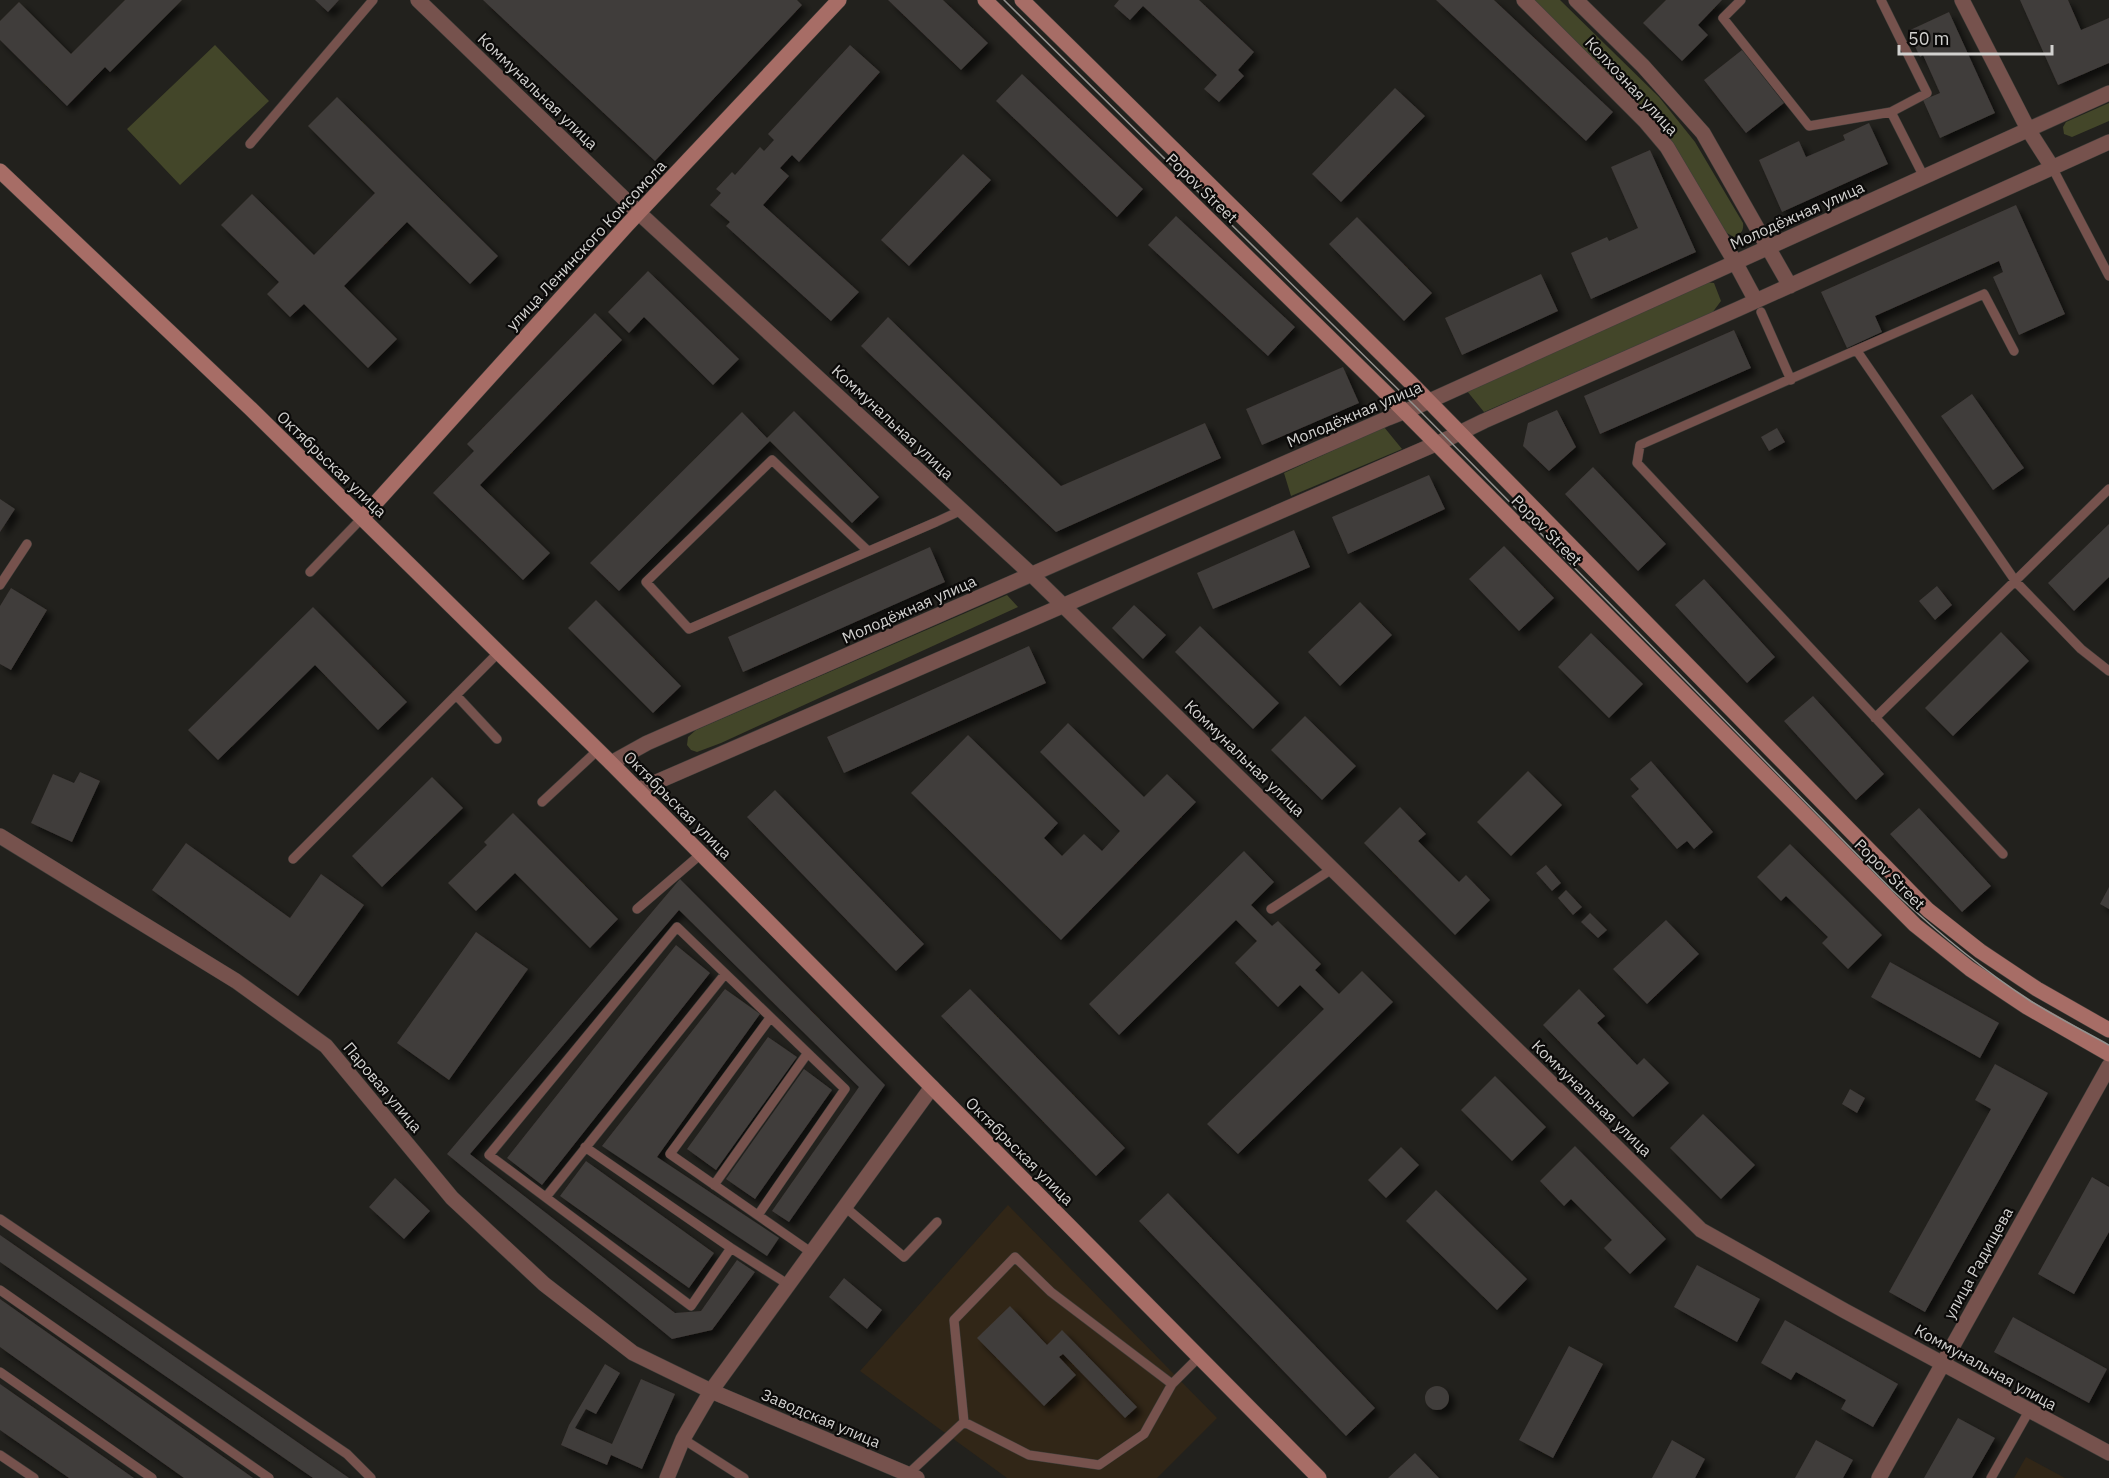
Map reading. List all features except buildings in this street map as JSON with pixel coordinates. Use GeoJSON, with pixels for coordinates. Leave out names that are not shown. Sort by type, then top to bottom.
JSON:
{"type":"FeatureCollection","features":[{"type":"Feature","properties":{"kind":"street","name":"Коммунальная улица"},"geometry":{"type":"LineString","coordinates":[[418,0],[639,213],[1032,575],[1701,1230],[2029,1412],[2109,1453]]}},
{"type":"Feature","properties":{"kind":"street","name":"улица Ленинского Комсомола"},"geometry":{"type":"LineString","coordinates":[[362,518],[639,213],[839,0]]}},
{"type":"Feature","properties":{"kind":"street","name":"Popov Street"},"geometry":{"type":"LineString","coordinates":[[985,0],[1405,412],[1916,925],[1970,969],[2027,1007],[2109,1054]]}},
{"type":"Feature","properties":{"kind":"street","name":"Popov Street"},"geometry":{"type":"LineString","coordinates":[[1022,0],[1429,402],[1928,910],[1980,951],[2037,989],[2109,1030]]}},
{"type":"Feature","properties":{"kind":"street","name":"Колхозная улица"},"geometry":{"type":"LineString","coordinates":[[1524,0],[1645,121],[1666,147],[1759,306]]}},
{"type":"Feature","properties":{"kind":"street","name":"Колхозная улица"},"geometry":{"type":"LineString","coordinates":[[1576,0],[1643,66],[1703,133],[1790,286]]}},
{"type":"Feature","properties":{"kind":"street"},"geometry":{"type":"LineString","coordinates":[[1962,0],[2029,131],[2052,167]]}},
{"type":"Feature","properties":{"kind":"street","name":"Молодёжная улица"},"geometry":{"type":"LineString","coordinates":[[611,763],[647,743],[1429,402],[2109,93]]}},
{"type":"Feature","properties":{"kind":"street"},"geometry":{"type":"LineString","coordinates":[[638,790],[1460,434],[1484,421],[1759,306],[1790,286],[2109,142]]}},
{"type":"Feature","properties":{"kind":"street","name":"Октябрьская улица"},"geometry":{"type":"LineString","coordinates":[[0,171],[251,409],[598,750],[1319,1478]]}},
{"type":"Feature","properties":{"kind":"street","name":"Паровая улица"},"geometry":{"type":"LineString","coordinates":[[0,836],[236,981],[326,1046],[452,1198],[544,1284],[633,1353],[711,1391]]}},
{"type":"Feature","properties":{"kind":"street","name":"улица Радищева"},"geometry":{"type":"LineString","coordinates":[[1879,1478],[2109,1066]]}},
{"type":"Feature","properties":{"kind":"street"},"geometry":{"type":"LineString","coordinates":[[667,1478],[683,1439],[711,1391],[932,1087]]}},
{"type":"Feature","properties":{"kind":"street","name":"Заводская улица"},"geometry":{"type":"LineString","coordinates":[[711,1391],[912,1476]]}},
{"type":"Feature","properties":{"kind":"lane"},"geometry":{"type":"LineString","coordinates":[[250,144],[373,0]]}},
{"type":"Feature","properties":{"kind":"lane"},"geometry":{"type":"LineString","coordinates":[[1741,0],[1723,18],[1809,126],[1891,112],[1927,93],[1881,0]]}},
{"type":"Feature","properties":{"kind":"lane"},"geometry":{"type":"LineString","coordinates":[[1891,112],[1924,177]]}},
{"type":"Feature","properties":{"kind":"lane"},"geometry":{"type":"LineString","coordinates":[[2052,167],[2109,276]]}},
{"type":"Feature","properties":{"kind":"lane"},"geometry":{"type":"LineString","coordinates":[[2003,854],[1637,463],[1640,445],[1984,294],[2014,351]]}},
{"type":"Feature","properties":{"kind":"lane"},"geometry":{"type":"LineString","coordinates":[[1759,306],[1791,380]]}},
{"type":"Feature","properties":{"kind":"lane"},"geometry":{"type":"LineString","coordinates":[[1857,351],[2016,582],[2081,649],[2109,671]]}},
{"type":"Feature","properties":{"kind":"lane"},"geometry":{"type":"LineString","coordinates":[[868,551],[771,460],[646,582],[688,628],[868,551],[962,510]]}},
{"type":"Feature","properties":{"kind":"lane"},"geometry":{"type":"LineString","coordinates":[[1875,718],[2109,489]]}},
{"type":"Feature","properties":{"kind":"lane"},"geometry":{"type":"LineString","coordinates":[[310,572],[362,518]]}},
{"type":"Feature","properties":{"kind":"lane"},"geometry":{"type":"LineString","coordinates":[[0,585],[27,544]]}},
{"type":"Feature","properties":{"kind":"lane"},"geometry":{"type":"LineString","coordinates":[[293,860],[498,653]]}},
{"type":"Feature","properties":{"kind":"lane"},"geometry":{"type":"LineString","coordinates":[[456,695],[497,739]]}},
{"type":"Feature","properties":{"kind":"lane"},"geometry":{"type":"LineString","coordinates":[[542,802],[598,750]]}},
{"type":"Feature","properties":{"kind":"lane"},"geometry":{"type":"LineString","coordinates":[[637,909],[700,854]]}},
{"type":"Feature","properties":{"kind":"lane"},"geometry":{"type":"LineString","coordinates":[[1271,909],[1332,869]]}},
{"type":"Feature","properties":{"kind":"lane"},"geometry":{"type":"LineString","coordinates":[[731,1248],[691,1306],[489,1155],[677,927],[844,1089],[758,1215]]}},
{"type":"Feature","properties":{"kind":"lane"},"geometry":{"type":"LineString","coordinates":[[546,1197],[725,974]]}},
{"type":"Feature","properties":{"kind":"lane"},"geometry":{"type":"LineString","coordinates":[[770,1018],[670,1154],[812,1252]]}},
{"type":"Feature","properties":{"kind":"lane"},"geometry":{"type":"LineString","coordinates":[[714,1185],[807,1054]]}},
{"type":"Feature","properties":{"kind":"lane"},"geometry":{"type":"LineString","coordinates":[[585,1147],[731,1248],[789,1285]]}},
{"type":"Feature","properties":{"kind":"lane"},"geometry":{"type":"LineString","coordinates":[[845,1207],[904,1257],[937,1222]]}},
{"type":"Feature","properties":{"kind":"lane"},"geometry":{"type":"LineString","coordinates":[[0,1219],[347,1454],[371,1478]]}},
{"type":"Feature","properties":{"kind":"lane"},"geometry":{"type":"LineString","coordinates":[[912,1476],[964,1422],[954,1320],[1015,1257],[1051,1292],[1172,1384]]}},
{"type":"Feature","properties":{"kind":"lane"},"geometry":{"type":"LineString","coordinates":[[0,1290],[269,1478]]}},
{"type":"Feature","properties":{"kind":"lane"},"geometry":{"type":"LineString","coordinates":[[964,1422],[1029,1455],[1099,1465],[1144,1434],[1172,1384],[1198,1357]]}},
{"type":"Feature","properties":{"kind":"lane"},"geometry":{"type":"LineString","coordinates":[[0,1372],[152,1478]]}},
{"type":"Feature","properties":{"kind":"lane"},"geometry":{"type":"LineString","coordinates":[[1991,1478],[2029,1412]]}},
{"type":"Feature","properties":{"kind":"lane"},"geometry":{"type":"LineString","coordinates":[[683,1439],[744,1478]]}},
{"type":"Feature","properties":{"kind":"lane"},"geometry":{"type":"LineString","coordinates":[[0,1455],[34,1478]]}},
{"type":"Feature","properties":{"kind":"shaded area"},"geometry":{"type":"Polygon","coordinates":[[[1008,1205],[1217,1418],[1157,1478],[1007,1478],[860,1371],[1008,1205]]]}},
{"type":"Feature","properties":{"kind":"shaded area"},"geometry":{"type":"Polygon","coordinates":[[[2026,1457],[2065,1478],[2014,1478],[2026,1457]]]}},
{"type":"Feature","properties":{"kind":"green space"},"geometry":{"type":"Polygon","coordinates":[[[1534,0],[1560,0],[1659,97],[1695,142],[1743,223],[1740,233],[1734,237],[1725,232],[1676,148],[1644,109],[1534,0]]]}},
{"type":"Feature","properties":{"kind":"green space"},"geometry":{"type":"Polygon","coordinates":[[[215,45],[269,101],[180,185],[127,129],[215,45]]]}},
{"type":"Feature","properties":{"kind":"green space"},"geometry":{"type":"Polygon","coordinates":[[[2109,103],[2109,121],[2072,137],[2064,134],[2063,127],[2066,122],[2109,103]]]}},
{"type":"Feature","properties":{"kind":"green space"},"geometry":{"type":"Polygon","coordinates":[[[1702,282],[1714,283],[1721,301],[1712,313],[1484,412],[1467,391],[1702,282]]]}},
{"type":"Feature","properties":{"kind":"green space"},"geometry":{"type":"Polygon","coordinates":[[[1384,427],[1402,449],[1291,496],[1284,473],[1384,427]]]}},
{"type":"Feature","properties":{"kind":"green space"},"geometry":{"type":"Polygon","coordinates":[[[1007,595],[1018,607],[721,743],[697,752],[691,750],[687,745],[688,737],[696,730],[1007,595]]]}},
{"type":"Feature","properties":{"kind":"tram line"},"geometry":{"type":"LineString","coordinates":[[1004,0],[1416,407],[1893,891],[1959,948],[2011,988],[2048,1012],[2109,1045]]}}]}
